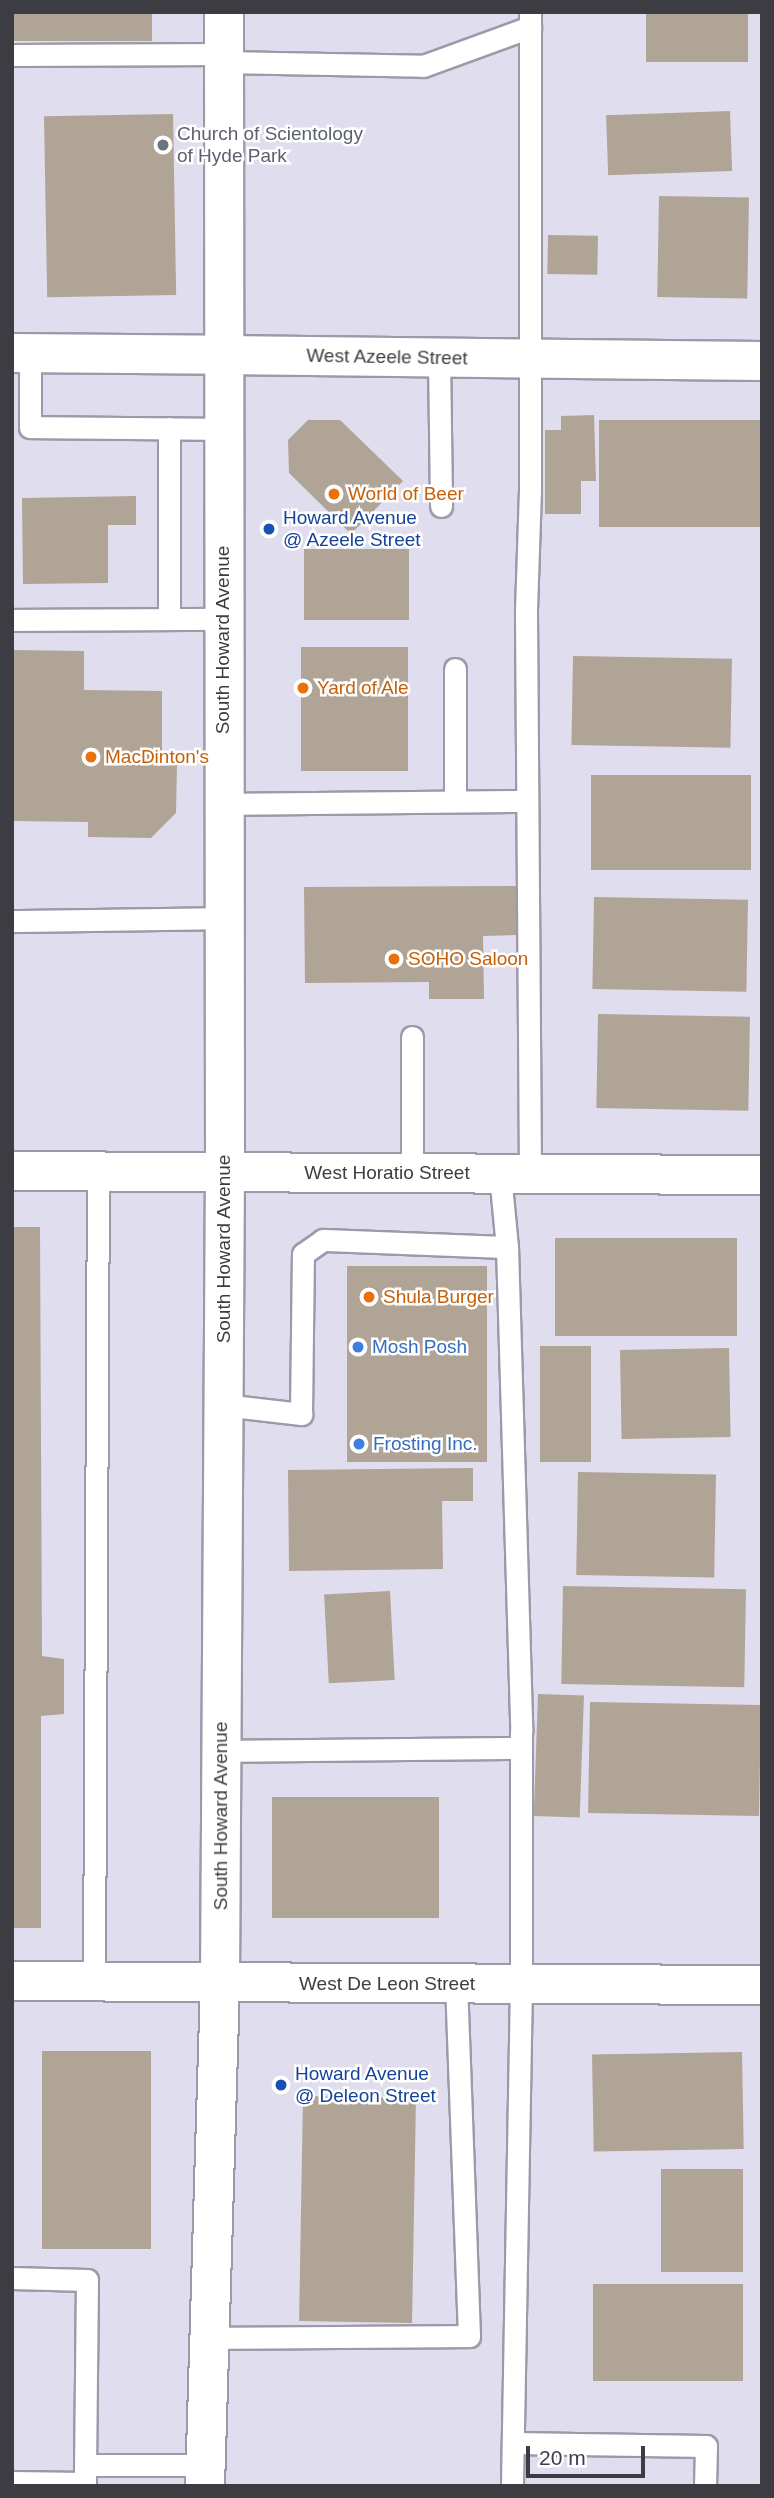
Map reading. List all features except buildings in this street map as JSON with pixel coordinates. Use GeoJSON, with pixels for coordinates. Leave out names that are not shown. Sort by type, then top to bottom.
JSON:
{"type":"FeatureCollection","features":[{"type":"Feature","properties":{"kind":"main road","name":"South Howard Avenue"},"geometry":{"type":"LineString","coordinates":[[205,2475],[220,1983],[222,1751],[225,1172],[223,12]]}},
{"type":"Feature","properties":{"kind":"main road","name":"West Azeele Street"},"geometry":{"type":"LineString","coordinates":[[21,353],[762,362]]}},
{"type":"Feature","properties":{"kind":"main road","name":"West Horatio Street"},"geometry":{"type":"LineString","coordinates":[[12,1171],[762,1175]]}},
{"type":"Feature","properties":{"kind":"main road","name":"West De Leon Street"},"geometry":{"type":"LineString","coordinates":[[12,1981],[762,1986]]}},
{"type":"Feature","properties":{"kind":"lane"},"geometry":{"type":"LineString","coordinates":[[12,55],[223,58],[423,65],[530,19],[527,801],[515,1173],[507,1247],[521,1748],[521,1984],[512,2486]]}},
{"type":"Feature","properties":{"kind":"lane"},"geometry":{"type":"LineString","coordinates":[[21,353],[21,427],[222,429]]}},
{"type":"Feature","properties":{"kind":"lane"},"geometry":{"type":"LineString","coordinates":[[439,358],[441,506]]}},
{"type":"Feature","properties":{"kind":"lane"},"geometry":{"type":"LineString","coordinates":[[169,428],[169,619]]}},
{"type":"Feature","properties":{"kind":"lane"},"geometry":{"type":"LineString","coordinates":[[12,620],[223,619]]}},
{"type":"Feature","properties":{"kind":"lane"},"geometry":{"type":"LineString","coordinates":[[454,670],[454,800]]}},
{"type":"Feature","properties":{"kind":"lane"},"geometry":{"type":"LineString","coordinates":[[223,804],[527,801]]}},
{"type":"Feature","properties":{"kind":"lane"},"geometry":{"type":"LineString","coordinates":[[12,921],[224,918]]}},
{"type":"Feature","properties":{"kind":"lane"},"geometry":{"type":"LineString","coordinates":[[412,1037],[412,1173]]}},
{"type":"Feature","properties":{"kind":"lane"},"geometry":{"type":"LineString","coordinates":[[94,1982],[98,1172]]}},
{"type":"Feature","properties":{"kind":"lane"},"geometry":{"type":"LineString","coordinates":[[223,1405],[301,1414],[303,1254],[323,1240],[507,1247]]}},
{"type":"Feature","properties":{"kind":"lane"},"geometry":{"type":"LineString","coordinates":[[222,1751],[521,1748]]}},
{"type":"Feature","properties":{"kind":"lane"},"geometry":{"type":"LineString","coordinates":[[209,2338],[469,2336],[456,1984]]}},
{"type":"Feature","properties":{"kind":"lane"},"geometry":{"type":"LineString","coordinates":[[12,2278],[87,2280],[85,2478]]}},
{"type":"Feature","properties":{"kind":"lane"},"geometry":{"type":"LineString","coordinates":[[513,2443],[706,2446],[705,2486]]}},
{"type":"Feature","properties":{"kind":"lane"},"geometry":{"type":"LineString","coordinates":[[12,2482],[205,2475]]}},
{"type":"Feature","properties":{"kind":"place","name":"Church of Scientology of Hyde Park"},"geometry":{"type":"Point","coordinates":[163,145]}},
{"type":"Feature","properties":{"kind":"place","name":"World of Beer"},"geometry":{"type":"Point","coordinates":[334,494]}},
{"type":"Feature","properties":{"kind":"place","name":"Howard Avenue @ Azeele Street"},"geometry":{"type":"Point","coordinates":[269,529]}},
{"type":"Feature","properties":{"kind":"place","name":"Yard of Ale"},"geometry":{"type":"Point","coordinates":[303,688]}},
{"type":"Feature","properties":{"kind":"place","name":"MacDinton's"},"geometry":{"type":"Point","coordinates":[91,757]}},
{"type":"Feature","properties":{"kind":"place","name":"SOHO Saloon"},"geometry":{"type":"Point","coordinates":[394,959]}},
{"type":"Feature","properties":{"kind":"place","name":"Shula Burger"},"geometry":{"type":"Point","coordinates":[369,1297]}},
{"type":"Feature","properties":{"kind":"place","name":"Mosh Posh"},"geometry":{"type":"Point","coordinates":[358,1347]}},
{"type":"Feature","properties":{"kind":"place","name":"Frosting Inc."},"geometry":{"type":"Point","coordinates":[359,1444]}},
{"type":"Feature","properties":{"kind":"place","name":"Howard Avenue @ Deleon Street"},"geometry":{"type":"Point","coordinates":[281,2085]}}]}
